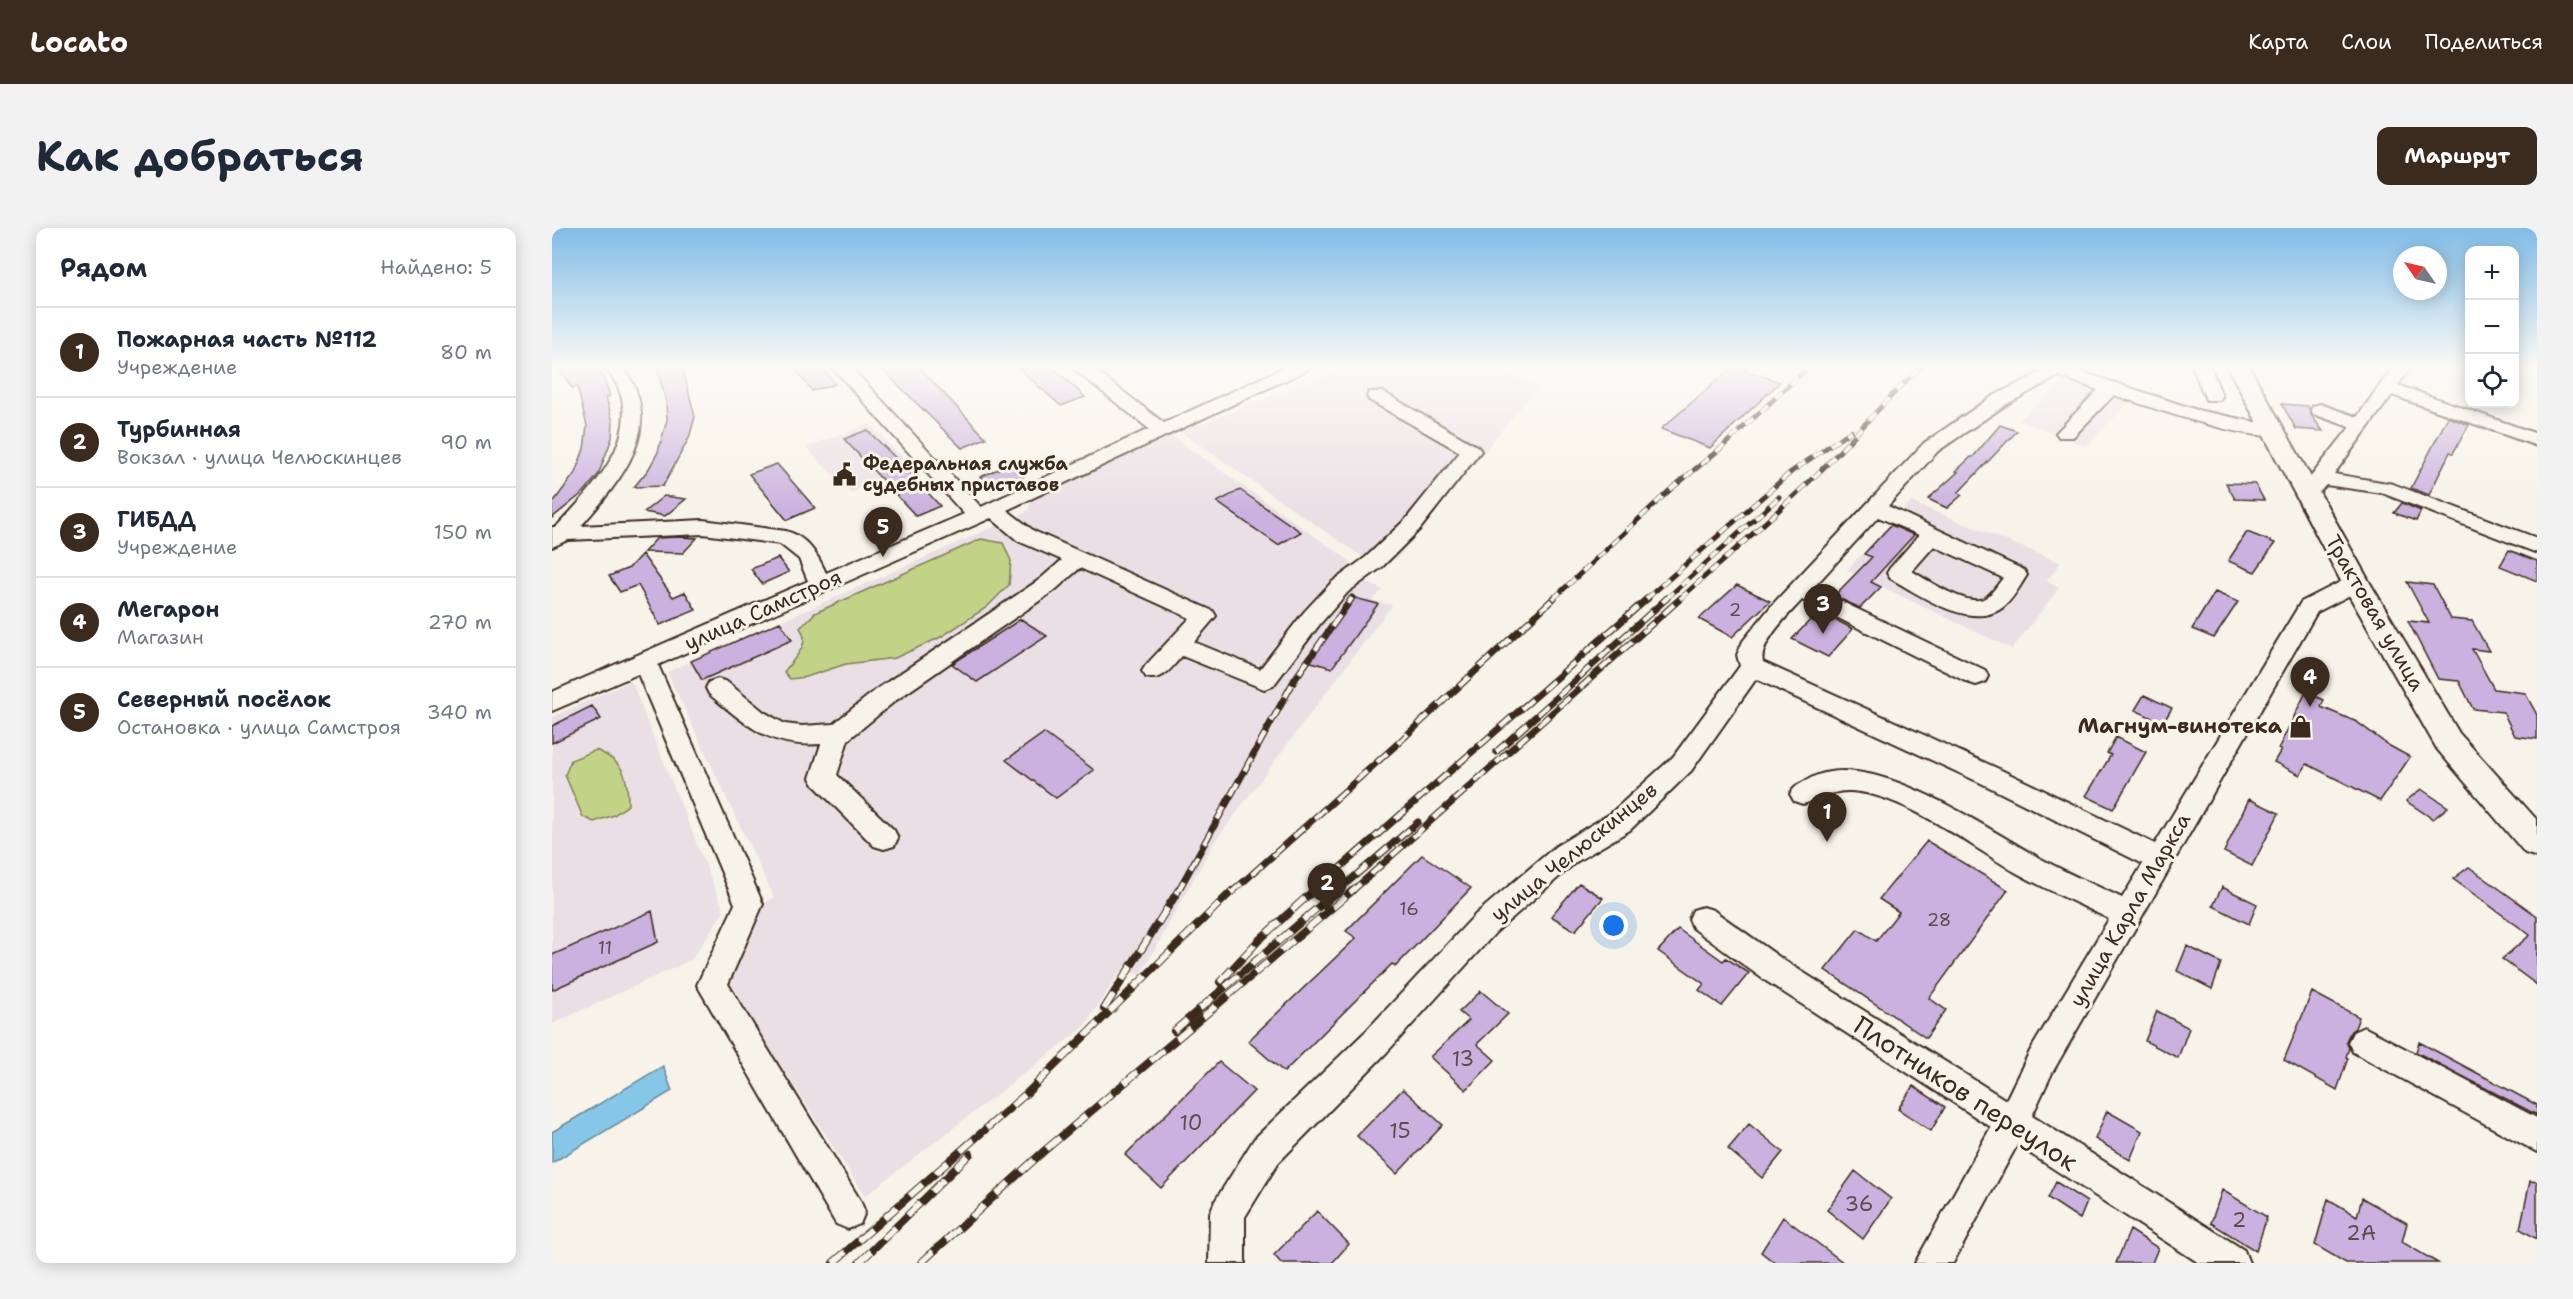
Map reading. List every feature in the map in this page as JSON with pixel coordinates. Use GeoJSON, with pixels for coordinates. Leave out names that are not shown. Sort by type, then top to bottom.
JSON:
{"type":"FeatureCollection","features":[{"type":"Feature","properties":{"kind":"main road","name":"Трактовая улица"},"geometry":{"type":"LineString","coordinates":[[2263,414],[2272,431],[2314,486],[2356,583],[2448,741],[2537,843]]}},
{"type":"Feature","properties":{"kind":"street"},"geometry":{"type":"LineString","coordinates":[[555,537],[605,486],[627,449],[633,414]]}},
{"type":"Feature","properties":{"kind":"street"},"geometry":{"type":"LineString","coordinates":[[888,414],[985,512],[1026,536],[1205,616],[1154,671]]}},
{"type":"Feature","properties":{"kind":"street"},"geometry":{"type":"LineString","coordinates":[[1141,414],[1160,429]]}},
{"type":"Feature","properties":{"kind":"street","name":"улица Самстроя"},"geometry":{"type":"LineString","coordinates":[[552,702],[985,512],[1193,414]]}},
{"type":"Feature","properties":{"kind":"street"},"geometry":{"type":"LineString","coordinates":[[1178,645],[1264,680],[1312,618],[1340,587],[1374,562],[1413,524],[1471,451],[1408,414]]}},
{"type":"Feature","properties":{"kind":"street","name":"улица Челюскинцев"},"geometry":{"type":"LineString","coordinates":[[1227,1263],[1227,1213],[1266,1151],[1376,1042],[1485,923],[1566,854],[1620,822],[1682,764],[1752,667],[1749,656],[1755,641],[1930,447],[1979,414]]}},
{"type":"Feature","properties":{"kind":"street"},"geometry":{"type":"LineString","coordinates":[[2066,433],[2087,414]]}},
{"type":"Feature","properties":{"kind":"street"},"geometry":{"type":"LineString","coordinates":[[2197,414],[2215,421],[2272,431]]}},
{"type":"Feature","properties":{"kind":"street"},"geometry":{"type":"LineString","coordinates":[[2332,414],[2362,425]]}},
{"type":"Feature","properties":{"kind":"street"},"geometry":{"type":"LineString","coordinates":[[2314,486],[2370,414]]}},
{"type":"Feature","properties":{"kind":"street"},"geometry":{"type":"LineString","coordinates":[[2464,414],[2537,440]]}},
{"type":"Feature","properties":{"kind":"street"},"geometry":{"type":"LineString","coordinates":[[2341,453],[2391,490],[2537,546]]}},
{"type":"Feature","properties":{"kind":"street"},"geometry":{"type":"LineString","coordinates":[[2314,486],[2391,490]]}},
{"type":"Feature","properties":{"kind":"street"},"geometry":{"type":"LineString","coordinates":[[1874,507],[1932,534],[1939,540],[2016,575],[1991,605],[1973,609],[1956,604],[1898,573],[1932,534]]}},
{"type":"Feature","properties":{"kind":"street"},"geometry":{"type":"LineString","coordinates":[[555,537],[703,527],[786,538],[808,556],[820,584]]}},
{"type":"Feature","properties":{"kind":"street"},"geometry":{"type":"LineString","coordinates":[[884,838],[822,778],[840,733],[886,695],[1047,585],[1077,559]]}},
{"type":"Feature","properties":{"kind":"street","name":"улица Карла Маркса"},"geometry":{"type":"LineString","coordinates":[[1933,1263],[2012,1122],[2041,1062],[2308,607],[2356,583]]}},
{"type":"Feature","properties":{"kind":"street"},"geometry":{"type":"LineString","coordinates":[[1799,590],[1976,676]]}},
{"type":"Feature","properties":{"kind":"street"},"geometry":{"type":"LineString","coordinates":[[645,663],[749,904],[712,985],[848,1212]]}},
{"type":"Feature","properties":{"kind":"street"},"geometry":{"type":"LineString","coordinates":[[1752,667],[1990,776],[2160,860]]}},
{"type":"Feature","properties":{"kind":"street"},"geometry":{"type":"LineString","coordinates":[[718,688],[779,732],[807,736],[840,733]]}},
{"type":"Feature","properties":{"kind":"street"},"geometry":{"type":"LineString","coordinates":[[1803,794],[1811,787],[1836,779],[1862,781],[1950,819],[2025,864],[2127,914]]}},
{"type":"Feature","properties":{"kind":"street","name":"Плотников переулок"},"geometry":{"type":"LineString","coordinates":[[1703,919],[1774,970],[2231,1263]]}},
{"type":"Feature","properties":{"kind":"street"},"geometry":{"type":"LineString","coordinates":[[2364,1042],[2537,1136]]}},
{"type":"Feature","properties":{"kind":"shaded area"},"geometry":{"type":"Polygon","coordinates":[[[1226,414],[1515,414],[1396,559],[1377,565],[1181,432],[1226,414]]]}},
{"type":"Feature","properties":{"kind":"shaded area"},"geometry":{"type":"Polygon","coordinates":[[[2025,414],[2117,414],[2086,446],[2019,420],[2025,414]]]}},
{"type":"Feature","properties":{"kind":"shaded area"},"geometry":{"type":"Polygon","coordinates":[[[869,424],[912,467],[850,493],[806,447],[869,424]]]}},
{"type":"Feature","properties":{"kind":"shaded area"},"geometry":{"type":"Polygon","coordinates":[[[1172,436],[1350,561],[1348,573],[1383,590],[1372,600],[1392,605],[1215,841],[1141,974],[1120,972],[1083,1028],[865,1196],[727,982],[753,912],[774,897],[667,672],[1027,512],[1033,499],[1172,436]]]}},
{"type":"Feature","properties":{"kind":"shaded area"},"geometry":{"type":"Polygon","coordinates":[[[1911,502],[2061,563],[2046,581],[2059,588],[2012,649],[1847,570],[1911,502]]]}},
{"type":"Feature","properties":{"kind":"shaded area"},"geometry":{"type":"Polygon","coordinates":[[[631,681],[724,911],[691,960],[552,1024],[552,717],[631,681]]]}},
{"type":"Feature","properties":{"kind":"green space"},"geometry":{"type":"Polygon","coordinates":[[[981,539],[1003,543],[1011,561],[1009,585],[987,607],[941,637],[895,658],[846,664],[806,677],[790,679],[784,672],[803,645],[803,634],[800,628],[815,613],[981,539]]]}},
{"type":"Feature","properties":{"kind":"green space"},"geometry":{"type":"Polygon","coordinates":[[[596,750],[613,759],[623,771],[627,785],[628,805],[614,815],[594,822],[583,817],[565,775],[571,760],[596,750]]]}},
{"type":"Feature","properties":{"kind":"water"},"geometry":{"type":"Polygon","coordinates":[[[663,1066],[672,1091],[552,1163],[552,1132],[663,1066]]]}},
{"type":"Feature","properties":{"kind":"building"},"geometry":{"type":"Polygon","coordinates":[[[584,414],[611,414],[612,438],[598,475],[584,492],[552,518],[552,504],[575,473],[584,449],[587,426],[584,414]]]}},
{"type":"Feature","properties":{"kind":"building"},"geometry":{"type":"Polygon","coordinates":[[[667,414],[694,414],[695,417],[689,438],[663,486],[634,487],[648,470],[658,452],[667,414]]]}},
{"type":"Feature","properties":{"kind":"building"},"geometry":{"type":"Polygon","coordinates":[[[928,414],[964,414],[986,438],[962,448],[928,414]]]}},
{"type":"Feature","properties":{"kind":"building"},"geometry":{"type":"Polygon","coordinates":[[[1678,414],[1746,414],[1710,448],[1661,429],[1678,414]]]}},
{"type":"Feature","properties":{"kind":"building"},"geometry":{"type":"Polygon","coordinates":[[[2288,414],[2311,414],[2323,431],[2296,429],[2288,414]]]}},
{"type":"Feature","properties":{"kind":"building"},"geometry":{"type":"Polygon","coordinates":[[[2448,417],[2469,425],[2453,453],[2450,452],[2429,495],[2411,488],[2448,417]]]}},
{"type":"Feature","properties":{"kind":"building"},"geometry":{"type":"Polygon","coordinates":[[[2000,425],[2017,431],[1958,493],[1962,495],[1947,508],[1928,499],[1973,457],[2000,425]]]}},
{"type":"Feature","properties":{"kind":"building"},"geometry":{"type":"Polygon","coordinates":[[[867,430],[940,506],[916,516],[844,439],[867,430]]]}},
{"type":"Feature","properties":{"kind":"building"},"geometry":{"type":"Polygon","coordinates":[[[777,464],[815,508],[787,520],[749,474],[777,464]]]}},
{"type":"Feature","properties":{"kind":"building"},"geometry":{"type":"Polygon","coordinates":[[[1010,464],[1023,477],[993,490],[980,477],[1010,464]]]}},
{"type":"Feature","properties":{"kind":"building"},"geometry":{"type":"Polygon","coordinates":[[[2226,483],[2255,484],[2264,500],[2235,499],[2226,483]]]}},
{"type":"Feature","properties":{"kind":"building"},"geometry":{"type":"Polygon","coordinates":[[[1240,490],[1301,532],[1278,545],[1217,502],[1240,490]]]}},
{"type":"Feature","properties":{"kind":"building"},"geometry":{"type":"Polygon","coordinates":[[[664,496],[686,499],[665,516],[644,512],[664,496]]]}},
{"type":"Feature","properties":{"kind":"building"},"geometry":{"type":"Polygon","coordinates":[[[2402,503],[2421,511],[2416,521],[2394,513],[2402,503]]]}},
{"type":"Feature","properties":{"kind":"building"},"geometry":{"type":"Polygon","coordinates":[[[1891,525],[1914,535],[1871,582],[1881,587],[1860,608],[1834,596],[1872,557],[1864,554],[1891,525]]]}},
{"type":"Feature","properties":{"kind":"building"},"geometry":{"type":"Polygon","coordinates":[[[2247,532],[2275,543],[2255,572],[2228,561],[2247,532]]]}},
{"type":"Feature","properties":{"kind":"building"},"geometry":{"type":"Polygon","coordinates":[[[657,538],[697,538],[683,553],[644,552],[657,538]]]}},
{"type":"Feature","properties":{"kind":"building"},"geometry":{"type":"Polygon","coordinates":[[[2509,550],[2537,561],[2537,581],[2500,566],[2509,550]]]}},
{"type":"Feature","properties":{"kind":"building"},"geometry":{"type":"Polygon","coordinates":[[[642,554],[673,597],[685,592],[696,610],[660,625],[638,585],[620,592],[609,576],[629,568],[642,554]]]}},
{"type":"Feature","properties":{"kind":"building"},"geometry":{"type":"Polygon","coordinates":[[[778,558],[789,572],[762,584],[751,569],[778,558]]]}},
{"type":"Feature","properties":{"kind":"building"},"geometry":{"type":"Polygon","coordinates":[[[2407,582],[2433,585],[2451,619],[2472,621],[2489,651],[2472,649],[2494,689],[2525,693],[2537,715],[2537,739],[2515,736],[2503,712],[2473,709],[2459,681],[2438,679],[2408,621],[2429,623],[2407,582]]]}},
{"type":"Feature","properties":{"kind":"building"},"geometry":{"type":"Polygon","coordinates":[[[1737,585],[1770,601],[1732,637],[1699,619],[1737,585]]]}},
{"type":"Feature","properties":{"kind":"building"},"geometry":{"type":"Polygon","coordinates":[[[2215,592],[2238,602],[2214,638],[2192,629],[2215,592]]]}},
{"type":"Feature","properties":{"kind":"building"},"geometry":{"type":"Polygon","coordinates":[[[1355,598],[1378,604],[1332,668],[1308,661],[1355,598]]]}},
{"type":"Feature","properties":{"kind":"building"},"geometry":{"type":"Polygon","coordinates":[[[1819,611],[1853,629],[1828,657],[1792,639],[1819,611]]]}},
{"type":"Feature","properties":{"kind":"building"},"geometry":{"type":"Polygon","coordinates":[[[1021,619],[1047,636],[977,682],[952,664],[1021,619]]]}},
{"type":"Feature","properties":{"kind":"building"},"geometry":{"type":"Polygon","coordinates":[[[780,622],[792,640],[702,680],[691,661],[780,622]]]}},
{"type":"Feature","properties":{"kind":"building"},"geometry":{"type":"Polygon","coordinates":[[[2306,692],[2324,700],[2321,707],[2357,722],[2388,745],[2410,757],[2380,801],[2307,764],[2300,775],[2274,762],[2306,692]]]}},
{"type":"Feature","properties":{"kind":"building"},"geometry":{"type":"Polygon","coordinates":[[[2144,695],[2172,708],[2163,723],[2135,710],[2144,695]]]}},
{"type":"Feature","properties":{"kind":"building"},"geometry":{"type":"Polygon","coordinates":[[[592,706],[601,719],[552,743],[552,726],[592,706]]]}},
{"type":"Feature","properties":{"kind":"building"},"geometry":{"type":"Polygon","coordinates":[[[1044,733],[1094,770],[1056,798],[1006,760],[1044,733]]]}},
{"type":"Feature","properties":{"kind":"building"},"geometry":{"type":"Polygon","coordinates":[[[2116,737],[2146,752],[2113,809],[2086,796],[2111,755],[2107,753],[2116,737]]]}},
{"type":"Feature","properties":{"kind":"building"},"geometry":{"type":"Polygon","coordinates":[[[2421,789],[2448,807],[2433,819],[2406,801],[2421,789]]]}},
{"type":"Feature","properties":{"kind":"building"},"geometry":{"type":"Polygon","coordinates":[[[2249,799],[2279,813],[2252,866],[2224,852],[2249,799]]]}},
{"type":"Feature","properties":{"kind":"building"},"geometry":{"type":"Polygon","coordinates":[[[1927,841],[2008,890],[1929,998],[1946,1010],[1926,1038],[1825,970],[1858,929],[1876,941],[1899,912],[1879,899],[1927,841]]]}},
{"type":"Feature","properties":{"kind":"building"},"geometry":{"type":"Polygon","coordinates":[[[1422,855],[1471,888],[1396,966],[1392,964],[1284,1072],[1248,1041],[1356,938],[1346,931],[1422,855]]]}},
{"type":"Feature","properties":{"kind":"building"},"geometry":{"type":"Polygon","coordinates":[[[2469,867],[2537,916],[2537,985],[2502,959],[2530,935],[2453,879],[2469,867]]]}},
{"type":"Feature","properties":{"kind":"building"},"geometry":{"type":"Polygon","coordinates":[[[1579,883],[1603,898],[1575,931],[1551,916],[1579,883]]]}},
{"type":"Feature","properties":{"kind":"building"},"geometry":{"type":"Polygon","coordinates":[[[2222,887],[2257,904],[2249,924],[2213,906],[2222,887]]]}},
{"type":"Feature","properties":{"kind":"building"},"geometry":{"type":"Polygon","coordinates":[[[652,911],[658,942],[552,990],[552,955],[652,911]]]}},
{"type":"Feature","properties":{"kind":"building"},"geometry":{"type":"Polygon","coordinates":[[[1678,929],[1723,961],[1726,958],[1749,973],[1722,1006],[1699,990],[1704,984],[1658,951],[1678,929]]]}},
{"type":"Feature","properties":{"kind":"building"},"geometry":{"type":"Polygon","coordinates":[[[2187,946],[2221,963],[2212,989],[2177,971],[2187,946]]]}},
{"type":"Feature","properties":{"kind":"building"},"geometry":{"type":"Polygon","coordinates":[[[1481,991],[1508,1014],[1477,1044],[1495,1060],[1466,1090],[1430,1057],[1469,1020],[1459,1012],[1481,991]]]}},
{"type":"Feature","properties":{"kind":"building"},"geometry":{"type":"Polygon","coordinates":[[[2312,992],[2359,1017],[2346,1041],[2349,1048],[2346,1057],[2348,1058],[2337,1090],[2284,1060],[2312,992]]]}},
{"type":"Feature","properties":{"kind":"building"},"geometry":{"type":"Polygon","coordinates":[[[2157,1011],[2189,1028],[2178,1058],[2145,1041],[2157,1011]]]}},
{"type":"Feature","properties":{"kind":"building"},"geometry":{"type":"Polygon","coordinates":[[[2419,1042],[2537,1105],[2537,1115],[2416,1052],[2419,1042]]]}},
{"type":"Feature","properties":{"kind":"building"},"geometry":{"type":"Polygon","coordinates":[[[1219,1062],[1254,1091],[1161,1188],[1125,1155],[1219,1062]]]}},
{"type":"Feature","properties":{"kind":"building"},"geometry":{"type":"Polygon","coordinates":[[[1913,1086],[1945,1107],[1931,1131],[1898,1109],[1913,1086]]]}},
{"type":"Feature","properties":{"kind":"building"},"geometry":{"type":"Polygon","coordinates":[[[1403,1089],[1443,1125],[1397,1174],[1357,1136],[1403,1089]]]}},
{"type":"Feature","properties":{"kind":"building"},"geometry":{"type":"Polygon","coordinates":[[[2107,1111],[2142,1131],[2130,1160],[2095,1139],[2107,1111]]]}},
{"type":"Feature","properties":{"kind":"building"},"geometry":{"type":"Polygon","coordinates":[[[1749,1124],[1783,1152],[1762,1178],[1728,1149],[1749,1124]]]}},
{"type":"Feature","properties":{"kind":"building"},"geometry":{"type":"Polygon","coordinates":[[[1855,1171],[1891,1199],[1863,1239],[1827,1210],[1855,1171]]]}},
{"type":"Feature","properties":{"kind":"building"},"geometry":{"type":"Polygon","coordinates":[[[2530,1181],[2537,1182],[2537,1239],[2520,1229],[2530,1181]]]}},
{"type":"Feature","properties":{"kind":"building"},"geometry":{"type":"Polygon","coordinates":[[[2056,1182],[2087,1202],[2080,1219],[2048,1198],[2056,1182]]]}},
{"type":"Feature","properties":{"kind":"building"},"geometry":{"type":"Polygon","coordinates":[[[2222,1190],[2267,1217],[2256,1251],[2211,1223],[2222,1190]]]}},
{"type":"Feature","properties":{"kind":"building"},"geometry":{"type":"Polygon","coordinates":[[[2362,1198],[2407,1223],[2402,1242],[2438,1263],[2346,1263],[2315,1245],[2328,1199],[2357,1216],[2362,1198]]]}},
{"type":"Feature","properties":{"kind":"building"},"geometry":{"type":"Polygon","coordinates":[[[1317,1211],[1349,1244],[1332,1263],[1281,1263],[1274,1255],[1317,1211]]]}},
{"type":"Feature","properties":{"kind":"building"},"geometry":{"type":"Polygon","coordinates":[[[1783,1217],[1844,1263],[1775,1263],[1761,1252],[1783,1217]]]}},
{"type":"Feature","properties":{"kind":"building"},"geometry":{"type":"Polygon","coordinates":[[[2130,1230],[2158,1248],[2152,1263],[2116,1263],[2130,1230]]]}},
{"type":"Feature","properties":{"kind":"railway"},"geometry":{"type":"LineString","coordinates":[[1553,599],[1671,489],[1758,414]]}},
{"type":"Feature","properties":{"kind":"railway"},"geometry":{"type":"LineString","coordinates":[[1680,599],[1816,475],[1874,414]]}},
{"type":"Feature","properties":{"kind":"railway"},"geometry":{"type":"LineString","coordinates":[[1646,599],[1791,472],[1851,431]]}},
{"type":"Feature","properties":{"kind":"railway"},"geometry":{"type":"LineString","coordinates":[[1666,599],[1779,497]]}},
{"type":"Feature","properties":{"kind":"railway"},"geometry":{"type":"LineString","coordinates":[[1177,893],[1295,679],[1352,598]]}},
{"type":"Feature","properties":{"kind":"railway"},"geometry":{"type":"LineString","coordinates":[[1231,893],[1395,746],[1554,598]]}},
{"type":"Feature","properties":{"kind":"railway"},"geometry":{"type":"LineString","coordinates":[[1311,893],[1648,598]]}},
{"type":"Feature","properties":{"kind":"railway"},"geometry":{"type":"LineString","coordinates":[[1496,752],[1667,598]]}},
{"type":"Feature","properties":{"kind":"railway"},"geometry":{"type":"LineString","coordinates":[[1350,893],[1681,598]]}},
{"type":"Feature","properties":{"kind":"railway"},"geometry":{"type":"LineString","coordinates":[[1335,893],[1418,822]]}},
{"type":"Feature","properties":{"kind":"railway"},"geometry":{"type":"LineString","coordinates":[[1104,1009],[1178,891]]}},
{"type":"Feature","properties":{"kind":"railway"},"geometry":{"type":"LineString","coordinates":[[833,1263],[1028,1092],[1232,891]]}},
{"type":"Feature","properties":{"kind":"railway"},"geometry":{"type":"LineString","coordinates":[[1220,982],[1258,941],[1313,891]]}},
{"type":"Feature","properties":{"kind":"railway"},"geometry":{"type":"LineString","coordinates":[[1174,1031],[1337,891]]}},
{"type":"Feature","properties":{"kind":"railway"},"geometry":{"type":"LineString","coordinates":[[921,1263],[1044,1151],[1352,891]]}},
{"type":"Feature","properties":{"kind":"railway"},"geometry":{"type":"LineString","coordinates":[[859,1263],[970,1154]]}},
{"type":"Feature","properties":{"kind":"place","name":"Федеральная служба судебных приставов"},"geometry":{"type":"Point","coordinates":[845,474]}},
{"type":"Feature","properties":{"kind":"place","name":"Северный посёлок"},"geometry":{"type":"Point","coordinates":[883,557]}},
{"type":"Feature","properties":{"kind":"place","name":"ГИБДД"},"geometry":{"type":"Point","coordinates":[1823,634]}},
{"type":"Feature","properties":{"kind":"place","name":"Мегарон"},"geometry":{"type":"Point","coordinates":[2310,707]}},
{"type":"Feature","properties":{"kind":"place","name":"Магнум-винотека"},"geometry":{"type":"Point","coordinates":[2300,726]}},
{"type":"Feature","properties":{"kind":"place","name":"Пожарная часть №112"},"geometry":{"type":"Point","coordinates":[1827,842]}},
{"type":"Feature","properties":{"kind":"place","name":"Турбинная"},"geometry":{"type":"Point","coordinates":[1327,913]}}]}
